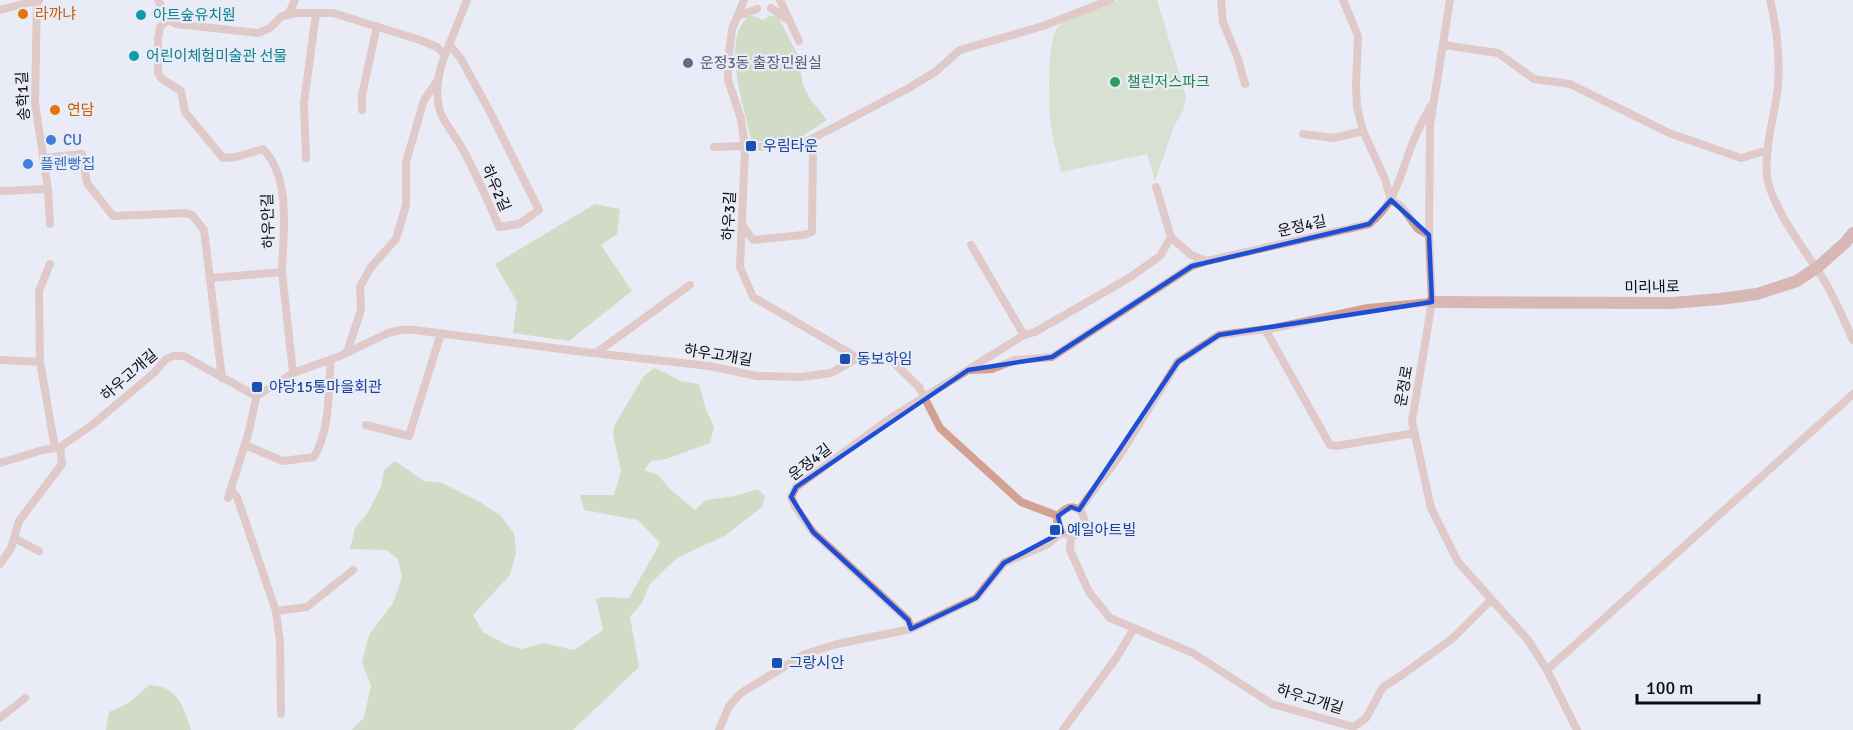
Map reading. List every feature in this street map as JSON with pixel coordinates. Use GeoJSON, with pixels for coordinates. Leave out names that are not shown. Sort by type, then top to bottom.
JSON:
{"type":"FeatureCollection","features":[{"type":"Feature","properties":{"kind":"street","name":"송학1길"},"geometry":{"type":"LineString","coordinates":[[0,10],[37,0],[35,103],[48,189],[50,224]]}},
{"type":"Feature","properties":{"kind":"street"},"geometry":{"type":"LineString","coordinates":[[158,0],[168,20],[176,24],[258,33],[270,28],[282,16],[333,13],[437,47],[445,55]]}},
{"type":"Feature","properties":{"kind":"street"},"geometry":{"type":"LineString","coordinates":[[288,15],[295,0]]}},
{"type":"Feature","properties":{"kind":"street"},"geometry":{"type":"LineString","coordinates":[[459,0],[463,10]]}},
{"type":"Feature","properties":{"kind":"street","name":"하우2길"},"geometry":{"type":"LineString","coordinates":[[449,44],[461,59],[490,112],[539,210],[519,224],[499,227],[482,186],[441,114],[437,89],[439,78],[445,55],[449,44],[467,0]]}},
{"type":"Feature","properties":{"kind":"street","name":"하우3길"},"geometry":{"type":"LineString","coordinates":[[744,0],[732,28],[728,80],[741,119],[745,148],[740,267],[753,297],[858,358]]}},
{"type":"Feature","properties":{"kind":"street"},"geometry":{"type":"LineString","coordinates":[[780,0],[799,41]]}},
{"type":"Feature","properties":{"kind":"street"},"geometry":{"type":"LineString","coordinates":[[714,147],[740,146],[745,148],[804,143],[917,83],[935,72],[960,50],[1043,26],[1110,0]]}},
{"type":"Feature","properties":{"kind":"street"},"geometry":{"type":"LineString","coordinates":[[1221,0],[1223,22],[1245,84]]}},
{"type":"Feature","properties":{"kind":"street"},"geometry":{"type":"LineString","coordinates":[[1343,0],[1358,36],[1357,107],[1363,131],[1385,179],[1391,200],[1401,206],[1418,229],[1429,235]]}},
{"type":"Feature","properties":{"kind":"street","name":"운정로"},"geometry":{"type":"LineString","coordinates":[[1450,0],[1431,125],[1429,235],[1432,302],[1412,421],[1431,508],[1458,562],[1528,640],[1547,670],[1577,730]]}},
{"type":"Feature","properties":{"kind":"street"},"geometry":{"type":"LineString","coordinates":[[1770,0],[1778,40],[1778,85],[1768,150],[1768,182],[1787,223],[1826,284],[1853,340]]}},
{"type":"Feature","properties":{"kind":"street"},"geometry":{"type":"LineString","coordinates":[[771,8],[788,20]]}},
{"type":"Feature","properties":{"kind":"street"},"geometry":{"type":"LineString","coordinates":[[738,16],[756,9]]}},
{"type":"Feature","properties":{"kind":"street"},"geometry":{"type":"LineString","coordinates":[[306,158],[304,103],[316,13]]}},
{"type":"Feature","properties":{"kind":"street","name":"하우안길"},"geometry":{"type":"LineString","coordinates":[[168,20],[160,27],[158,72],[162,79],[181,91],[185,112],[223,158],[236,157],[263,149],[269,155],[284,198],[282,272]]}},
{"type":"Feature","properties":{"kind":"street"},"geometry":{"type":"LineString","coordinates":[[362,110],[377,26]]}},
{"type":"Feature","properties":{"kind":"street"},"geometry":{"type":"LineString","coordinates":[[1443,45],[1498,53],[1534,79],[1570,84],[1669,133],[1741,158],[1768,150]]}},
{"type":"Feature","properties":{"kind":"street"},"geometry":{"type":"LineString","coordinates":[[347,352],[361,310],[360,287],[371,267],[396,239],[406,205],[406,162],[424,100],[439,78]]}},
{"type":"Feature","properties":{"kind":"street","name":"운정4길"},"geometry":{"type":"LineString","coordinates":[[968,370],[992,369],[1015,360],[1053,357],[1192,266],[1369,224],[1381,214],[1391,200],[1415,136],[1434,99]]}},
{"type":"Feature","properties":{"kind":"street"},"geometry":{"type":"LineString","coordinates":[[1303,134],[1334,138],[1363,131]]}},
{"type":"Feature","properties":{"kind":"street"},"geometry":{"type":"LineString","coordinates":[[742,224],[753,240],[812,232],[813,138]]}},
{"type":"Feature","properties":{"kind":"street"},"geometry":{"type":"LineString","coordinates":[[43,158],[82,154],[87,183],[113,216],[186,213],[192,215],[204,230],[222,378]]}},
{"type":"Feature","properties":{"kind":"street"},"geometry":{"type":"LineString","coordinates":[[1156,187],[1171,237],[1191,255],[1207,261]]}},
{"type":"Feature","properties":{"kind":"street"},"geometry":{"type":"LineString","coordinates":[[0,191],[48,189]]}},
{"type":"Feature","properties":{"kind":"street","name":"미리내로"},"geometry":{"type":"LineString","coordinates":[[1432,302],[1672,303],[1756,294],[1797,281],[1816,268],[1853,233]]}},
{"type":"Feature","properties":{"kind":"street","name":"운정4길"},"geometry":{"type":"LineString","coordinates":[[911,629],[908,620],[813,532],[796,508],[791,496],[796,487],[924,397],[1024,336],[1035,332],[1129,278],[1160,256],[1171,237]]}},
{"type":"Feature","properties":{"kind":"street"},"geometry":{"type":"LineString","coordinates":[[971,245],[1024,336]]}},
{"type":"Feature","properties":{"kind":"street"},"geometry":{"type":"LineString","coordinates":[[0,564],[11,548],[19,521],[62,464],[48,417],[40,362],[39,291],[50,264]]}},
{"type":"Feature","properties":{"kind":"street"},"geometry":{"type":"LineString","coordinates":[[211,278],[282,272],[293,373]]}},
{"type":"Feature","properties":{"kind":"street"},"geometry":{"type":"LineString","coordinates":[[596,353],[690,285]]}},
{"type":"Feature","properties":{"kind":"street"},"geometry":{"type":"LineString","coordinates":[[1079,510],[1119,455],[1178,362],[1219,335],[1265,329],[1368,308],[1432,302]]}},
{"type":"Feature","properties":{"kind":"street"},"geometry":{"type":"LineString","coordinates":[[1265,329],[1330,445],[1336,446],[1415,433]]}},
{"type":"Feature","properties":{"kind":"street","name":"하우고개길"},"geometry":{"type":"LineString","coordinates":[[0,463],[57,448],[92,425],[155,372],[165,360],[173,356],[184,356],[254,395],[293,373],[331,359],[388,333],[401,330],[709,366],[757,375],[801,377],[831,373],[858,358]]}},
{"type":"Feature","properties":{"kind":"street"},"geometry":{"type":"LineString","coordinates":[[366,425],[409,436],[441,333]]}},
{"type":"Feature","properties":{"kind":"street"},"geometry":{"type":"LineString","coordinates":[[719,730],[729,706],[741,693],[805,654],[837,644],[911,629],[976,597],[1004,563],[1066,534],[1078,534],[1086,522],[1079,510],[1071,507],[1058,516],[1021,502],[940,428],[919,387],[890,359],[858,358]]}},
{"type":"Feature","properties":{"kind":"street"},"geometry":{"type":"LineString","coordinates":[[245,445],[284,461],[314,457],[321,444],[330,404],[331,359]]}},
{"type":"Feature","properties":{"kind":"street"},"geometry":{"type":"LineString","coordinates":[[0,360],[40,362]]}},
{"type":"Feature","properties":{"kind":"street"},"geometry":{"type":"LineString","coordinates":[[257,394],[230,494],[237,497],[276,611],[280,642],[282,714]]}},
{"type":"Feature","properties":{"kind":"street"},"geometry":{"type":"LineString","coordinates":[[1547,670],[1853,394]]}},
{"type":"Feature","properties":{"kind":"street","name":"하우고개길"},"geometry":{"type":"LineString","coordinates":[[1058,516],[1057,522],[1066,534],[1070,550],[1089,592],[1110,618],[1193,653],[1272,704],[1356,728],[1366,718],[1383,687],[1453,638],[1491,600]]}},
{"type":"Feature","properties":{"kind":"street"},"geometry":{"type":"LineString","coordinates":[[14,538],[39,551]]}},
{"type":"Feature","properties":{"kind":"street"},"geometry":{"type":"LineString","coordinates":[[276,611],[307,607],[353,570]]}},
{"type":"Feature","properties":{"kind":"street"},"geometry":{"type":"LineString","coordinates":[[1063,730],[1117,657],[1134,628]]}},
{"type":"Feature","properties":{"kind":"street"},"geometry":{"type":"LineString","coordinates":[[0,718],[25,698]]}},
{"type":"Feature","properties":{"kind":"highlighted area"},"geometry":{"type":"Polygon","coordinates":[[[1391,200],[1429,235],[1432,302],[1219,335],[1178,362],[1079,510],[1071,507],[1058,516],[1062,532],[1004,563],[976,598],[911,629],[908,620],[813,532],[791,497],[796,487],[968,370],[1052,357],[1192,266],[1369,224],[1391,200]]]}},
{"type":"Feature","properties":{"kind":"green space","name":"챌린저스파크"},"geometry":{"type":"Polygon","coordinates":[[[1119,0],[1157,0],[1186,96],[1183,111],[1174,126],[1155,181],[1147,154],[1061,172],[1053,138],[1049,73],[1055,33],[1059,26],[1072,17],[1119,0]]]}},
{"type":"Feature","properties":{"kind":"green space"},"geometry":{"type":"Polygon","coordinates":[[[750,15],[763,20],[777,15],[798,55],[803,85],[811,100],[827,120],[798,139],[752,142],[740,94],[735,57],[736,40],[741,26],[750,15]]]}},
{"type":"Feature","properties":{"kind":"green space"},"geometry":{"type":"Polygon","coordinates":[[[595,204],[620,209],[617,234],[601,245],[632,291],[569,341],[513,333],[517,302],[495,264],[595,204]]]}},
{"type":"Feature","properties":{"kind":"green space"},"geometry":{"type":"Polygon","coordinates":[[[654,368],[680,381],[699,384],[714,427],[710,443],[666,459],[651,461],[644,470],[658,475],[669,488],[695,510],[706,500],[735,496],[758,489],[765,496],[762,507],[726,535],[679,557],[650,584],[642,603],[630,617],[639,667],[573,730],[352,730],[364,717],[371,686],[362,662],[369,635],[393,603],[402,577],[398,559],[386,550],[350,549],[355,528],[367,514],[381,487],[384,470],[395,461],[424,481],[442,483],[500,515],[514,533],[516,553],[510,575],[473,615],[483,632],[505,644],[522,649],[543,643],[574,650],[603,630],[596,599],[629,598],[660,543],[638,520],[584,510],[580,495],[614,495],[621,471],[613,434],[614,426],[643,377],[654,368]]]}},
{"type":"Feature","properties":{"kind":"green space"},"geometry":{"type":"Polygon","coordinates":[[[149,685],[159,686],[173,693],[182,705],[191,730],[106,730],[109,712],[129,703],[149,685]]]}},
{"type":"Feature","properties":{"kind":"place","name":"라까냐"},"geometry":{"type":"Point","coordinates":[23,14]}},
{"type":"Feature","properties":{"kind":"place","name":"아트숲유치원"},"geometry":{"type":"Point","coordinates":[141,15]}},
{"type":"Feature","properties":{"kind":"place","name":"어린이체험미술관 선물"},"geometry":{"type":"Point","coordinates":[134,56]}},
{"type":"Feature","properties":{"kind":"place","name":"운정3동 출장민원실"},"geometry":{"type":"Point","coordinates":[688,63]}},
{"type":"Feature","properties":{"kind":"place","name":"챌린저스파크"},"geometry":{"type":"Point","coordinates":[1115,82]}},
{"type":"Feature","properties":{"kind":"place","name":"연담"},"geometry":{"type":"Point","coordinates":[55,110]}},
{"type":"Feature","properties":{"kind":"place","name":"CU"},"geometry":{"type":"Point","coordinates":[51,140]}},
{"type":"Feature","properties":{"kind":"place","name":"우림타운"},"geometry":{"type":"Point","coordinates":[751,146]}},
{"type":"Feature","properties":{"kind":"place","name":"플렌빵집"},"geometry":{"type":"Point","coordinates":[28,164]}},
{"type":"Feature","properties":{"kind":"place","name":"동보하임"},"geometry":{"type":"Point","coordinates":[845,359]}},
{"type":"Feature","properties":{"kind":"place","name":"야당15통마을회관"},"geometry":{"type":"Point","coordinates":[257,387]}},
{"type":"Feature","properties":{"kind":"place","name":"예일아트빌"},"geometry":{"type":"Point","coordinates":[1055,530]}},
{"type":"Feature","properties":{"kind":"place","name":"그랑시안"},"geometry":{"type":"Point","coordinates":[777,663]}}]}
